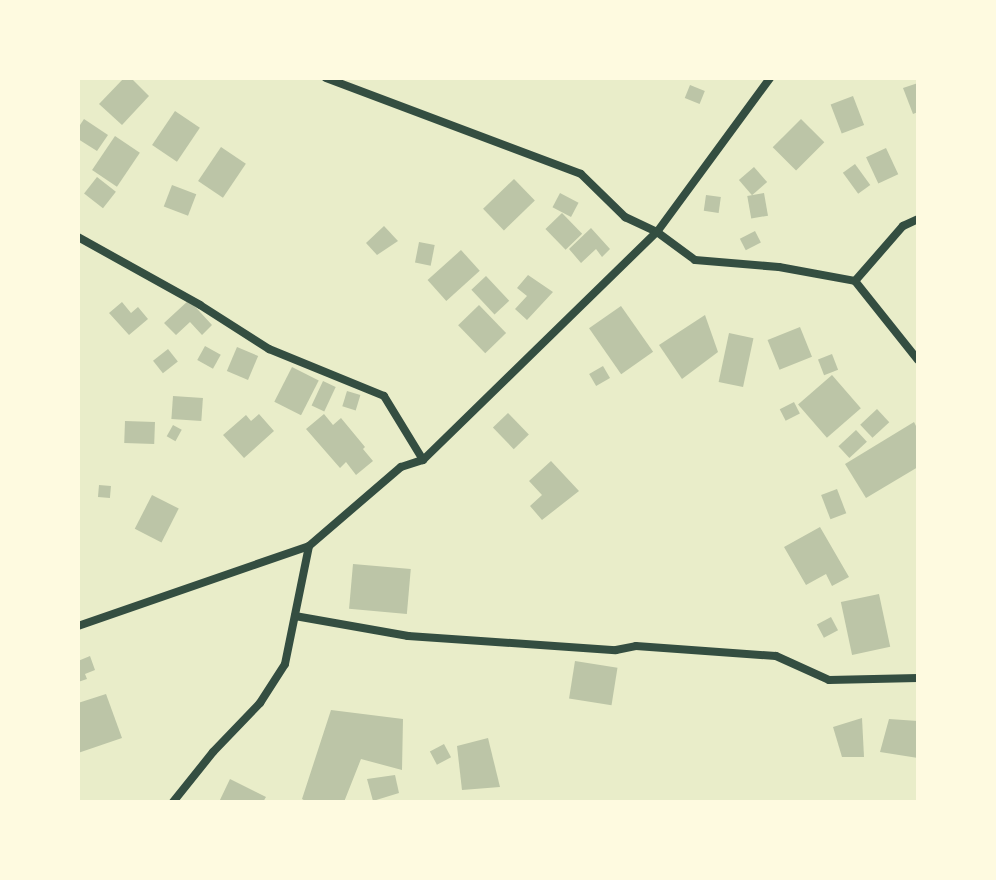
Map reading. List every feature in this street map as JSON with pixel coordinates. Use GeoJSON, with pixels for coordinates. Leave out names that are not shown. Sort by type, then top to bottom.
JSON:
{"type":"FeatureCollection","features":[{"type":"Feature","properties":{"kind":"street"},"geometry":{"type":"LineString","coordinates":[[326,78],[581,174],[625,217],[657,232],[695,260],[779,267],[855,281],[918,360]]}},
{"type":"Feature","properties":{"kind":"street"},"geometry":{"type":"LineString","coordinates":[[78,626],[309,546],[401,467],[423,460],[657,232],[770,78]]}},
{"type":"Feature","properties":{"kind":"street"},"geometry":{"type":"LineString","coordinates":[[855,281],[903,226],[918,219]]}},
{"type":"Feature","properties":{"kind":"street"},"geometry":{"type":"LineString","coordinates":[[78,237],[200,305],[269,349],[384,396],[423,460]]}},
{"type":"Feature","properties":{"kind":"street"},"geometry":{"type":"LineString","coordinates":[[173,802],[213,752],[260,703],[285,664],[309,546]]}},
{"type":"Feature","properties":{"kind":"street"},"geometry":{"type":"LineString","coordinates":[[295,616],[408,636],[616,650],[636,646],[776,656],[829,680],[918,678]]}},
{"type":"Feature","properties":{"kind":"building"},"geometry":{"type":"Polygon","coordinates":[[[124,78],[131,78],[149,96],[122,125],[99,104],[124,78]]]}},
{"type":"Feature","properties":{"kind":"building"},"geometry":{"type":"Polygon","coordinates":[[[918,83],[918,112],[913,114],[903,88],[918,83]]]}},
{"type":"Feature","properties":{"kind":"building"},"geometry":{"type":"Polygon","coordinates":[[[690,85],[705,91],[700,104],[685,98],[690,85]]]}},
{"type":"Feature","properties":{"kind":"building"},"geometry":{"type":"Polygon","coordinates":[[[853,96],[864,125],[842,134],[831,105],[853,96]]]}},
{"type":"Feature","properties":{"kind":"building"},"geometry":{"type":"Polygon","coordinates":[[[175,111],[200,128],[177,162],[152,145],[175,111]]]}},
{"type":"Feature","properties":{"kind":"building"},"geometry":{"type":"Polygon","coordinates":[[[84,119],[108,135],[97,151],[78,139],[78,128],[84,119]]]}},
{"type":"Feature","properties":{"kind":"building"},"geometry":{"type":"Polygon","coordinates":[[[801,119],[824,142],[796,171],[773,147],[801,119]]]}},
{"type":"Feature","properties":{"kind":"building"},"geometry":{"type":"Polygon","coordinates":[[[115,136],[140,153],[117,187],[92,170],[115,136]]]}},
{"type":"Feature","properties":{"kind":"building"},"geometry":{"type":"Polygon","coordinates":[[[221,147],[246,164],[223,198],[198,181],[221,147]]]}},
{"type":"Feature","properties":{"kind":"building"},"geometry":{"type":"Polygon","coordinates":[[[886,148],[898,174],[878,184],[866,157],[886,148]]]}},
{"type":"Feature","properties":{"kind":"building"},"geometry":{"type":"Polygon","coordinates":[[[855,164],[870,185],[858,194],[843,173],[855,164]]]}},
{"type":"Feature","properties":{"kind":"building"},"geometry":{"type":"Polygon","coordinates":[[[754,167],[767,182],[752,195],[739,180],[754,167]]]}},
{"type":"Feature","properties":{"kind":"building"},"geometry":{"type":"Polygon","coordinates":[[[97,177],[116,192],[103,208],[84,194],[97,177]]]}},
{"type":"Feature","properties":{"kind":"building"},"geometry":{"type":"Polygon","coordinates":[[[514,179],[535,201],[504,230],[483,209],[514,179]]]}},
{"type":"Feature","properties":{"kind":"building"},"geometry":{"type":"Polygon","coordinates":[[[172,185],[196,194],[188,216],[164,206],[172,185]]]}},
{"type":"Feature","properties":{"kind":"building"},"geometry":{"type":"Polygon","coordinates":[[[560,193],[579,203],[571,217],[552,207],[560,193]]]}},
{"type":"Feature","properties":{"kind":"building"},"geometry":{"type":"Polygon","coordinates":[[[764,193],[768,216],[751,219],[747,196],[764,193]]]}},
{"type":"Feature","properties":{"kind":"building"},"geometry":{"type":"Polygon","coordinates":[[[706,195],[721,197],[719,213],[704,211],[706,195]]]}},
{"type":"Feature","properties":{"kind":"building"},"geometry":{"type":"Polygon","coordinates":[[[562,213],[582,234],[566,250],[545,229],[562,213]]]}},
{"type":"Feature","properties":{"kind":"building"},"geometry":{"type":"Polygon","coordinates":[[[384,226],[398,241],[377,255],[366,243],[384,226]]]}},
{"type":"Feature","properties":{"kind":"building"},"geometry":{"type":"Polygon","coordinates":[[[591,228],[610,249],[602,257],[596,249],[581,263],[569,249],[591,228]]]}},
{"type":"Feature","properties":{"kind":"building"},"geometry":{"type":"Polygon","coordinates":[[[755,231],[761,243],[746,250],[740,239],[755,231]]]}},
{"type":"Feature","properties":{"kind":"building"},"geometry":{"type":"Polygon","coordinates":[[[419,242],[435,245],[431,266],[415,263],[419,242]]]}},
{"type":"Feature","properties":{"kind":"building"},"geometry":{"type":"Polygon","coordinates":[[[461,250],[480,271],[446,301],[428,280],[461,250]]]}},
{"type":"Feature","properties":{"kind":"building"},"geometry":{"type":"Polygon","coordinates":[[[528,275],[553,292],[527,320],[515,309],[527,296],[517,288],[528,275]]]}},
{"type":"Feature","properties":{"kind":"building"},"geometry":{"type":"Polygon","coordinates":[[[486,276],[509,301],[495,315],[471,290],[486,276]]]}},
{"type":"Feature","properties":{"kind":"building"},"geometry":{"type":"Polygon","coordinates":[[[189,300],[212,325],[202,335],[190,322],[176,335],[164,323],[189,300]]]}},
{"type":"Feature","properties":{"kind":"building"},"geometry":{"type":"Polygon","coordinates":[[[122,302],[131,313],[138,307],[148,319],[129,335],[109,313],[122,302]]]}},
{"type":"Feature","properties":{"kind":"building"},"geometry":{"type":"Polygon","coordinates":[[[479,305],[506,333],[485,353],[458,325],[479,305]]]}},
{"type":"Feature","properties":{"kind":"building"},"geometry":{"type":"Polygon","coordinates":[[[621,306],[653,352],[621,374],[589,328],[621,306]]]}},
{"type":"Feature","properties":{"kind":"building"},"geometry":{"type":"Polygon","coordinates":[[[705,315],[718,352],[682,379],[659,345],[705,315]]]}},
{"type":"Feature","properties":{"kind":"building"},"geometry":{"type":"Polygon","coordinates":[[[800,327],[812,357],[780,370],[768,340],[800,327]]]}},
{"type":"Feature","properties":{"kind":"building"},"geometry":{"type":"Polygon","coordinates":[[[729,333],[753,338],[743,387],[719,382],[729,333]]]}},
{"type":"Feature","properties":{"kind":"building"},"geometry":{"type":"Polygon","coordinates":[[[205,346],[221,355],[213,369],[197,360],[205,346]]]}},
{"type":"Feature","properties":{"kind":"building"},"geometry":{"type":"Polygon","coordinates":[[[237,347],[258,356],[248,380],[227,371],[237,347]]]}},
{"type":"Feature","properties":{"kind":"building"},"geometry":{"type":"Polygon","coordinates":[[[168,349],[178,362],[163,373],[153,361],[168,349]]]}},
{"type":"Feature","properties":{"kind":"building"},"geometry":{"type":"Polygon","coordinates":[[[832,354],[838,370],[824,375],[818,359],[832,354]]]}},
{"type":"Feature","properties":{"kind":"building"},"geometry":{"type":"Polygon","coordinates":[[[603,366],[610,378],[596,386],[589,374],[603,366]]]}},
{"type":"Feature","properties":{"kind":"building"},"geometry":{"type":"Polygon","coordinates":[[[292,367],[319,381],[301,415],[274,402],[292,367]]]}},
{"type":"Feature","properties":{"kind":"building"},"geometry":{"type":"Polygon","coordinates":[[[832,375],[861,408],[827,438],[798,405],[832,375]]]}},
{"type":"Feature","properties":{"kind":"building"},"geometry":{"type":"Polygon","coordinates":[[[323,381],[336,387],[324,411],[312,405],[323,381]]]}},
{"type":"Feature","properties":{"kind":"building"},"geometry":{"type":"Polygon","coordinates":[[[347,391],[360,395],[356,410],[342,406],[347,391]]]}},
{"type":"Feature","properties":{"kind":"building"},"geometry":{"type":"Polygon","coordinates":[[[173,396],[203,398],[201,421],[171,419],[173,396]]]}},
{"type":"Feature","properties":{"kind":"building"},"geometry":{"type":"Polygon","coordinates":[[[794,402],[800,414],[786,421],[780,409],[794,402]]]}},
{"type":"Feature","properties":{"kind":"building"},"geometry":{"type":"Polygon","coordinates":[[[877,409],[889,422],[872,438],[860,425],[877,409]]]}},
{"type":"Feature","properties":{"kind":"building"},"geometry":{"type":"Polygon","coordinates":[[[508,413],[529,435],[514,449],[493,428],[508,413]]]}},
{"type":"Feature","properties":{"kind":"building"},"geometry":{"type":"Polygon","coordinates":[[[259,414],[274,431],[244,458],[223,435],[246,415],[251,421],[259,414]]]}},
{"type":"Feature","properties":{"kind":"building"},"geometry":{"type":"Polygon","coordinates":[[[324,414],[333,425],[341,418],[373,461],[356,475],[346,462],[340,468],[306,429],[324,414]]]}},
{"type":"Feature","properties":{"kind":"building"},"geometry":{"type":"Polygon","coordinates":[[[125,421],[155,422],[154,444],[124,443],[125,421]]]}},
{"type":"Feature","properties":{"kind":"building"},"geometry":{"type":"Polygon","coordinates":[[[914,422],[918,430],[918,467],[866,498],[845,464],[914,422]]]}},
{"type":"Feature","properties":{"kind":"building"},"geometry":{"type":"Polygon","coordinates":[[[173,425],[182,430],[175,441],[167,436],[173,425]]]}},
{"type":"Feature","properties":{"kind":"building"},"geometry":{"type":"Polygon","coordinates":[[[856,430],[867,442],[849,458],[838,446],[856,430]]]}},
{"type":"Feature","properties":{"kind":"building"},"geometry":{"type":"Polygon","coordinates":[[[551,461],[579,491],[542,520],[530,506],[542,495],[529,481],[551,461]]]}},
{"type":"Feature","properties":{"kind":"building"},"geometry":{"type":"Polygon","coordinates":[[[99,485],[111,486],[110,498],[98,497],[99,485]]]}},
{"type":"Feature","properties":{"kind":"building"},"geometry":{"type":"Polygon","coordinates":[[[837,489],[846,513],[830,519],[821,495],[837,489]]]}},
{"type":"Feature","properties":{"kind":"building"},"geometry":{"type":"Polygon","coordinates":[[[152,495],[179,509],[161,542],[135,529],[152,495]]]}},
{"type":"Feature","properties":{"kind":"building"},"geometry":{"type":"Polygon","coordinates":[[[820,527],[849,577],[832,586],[826,574],[806,585],[784,547],[820,527]]]}},
{"type":"Feature","properties":{"kind":"building"},"geometry":{"type":"Polygon","coordinates":[[[353,564],[411,569],[407,614],[349,609],[353,564]]]}},
{"type":"Feature","properties":{"kind":"building"},"geometry":{"type":"Polygon","coordinates":[[[879,594],[890,647],[852,655],[841,602],[879,594]]]}},
{"type":"Feature","properties":{"kind":"building"},"geometry":{"type":"Polygon","coordinates":[[[831,617],[838,630],[824,638],[817,625],[831,617]]]}},
{"type":"Feature","properties":{"kind":"building"},"geometry":{"type":"Polygon","coordinates":[[[90,656],[95,670],[85,674],[87,679],[78,682],[78,661],[90,656]]]}},
{"type":"Feature","properties":{"kind":"building"},"geometry":{"type":"Polygon","coordinates":[[[575,661],[617,668],[612,705],[569,699],[575,661]]]}},
{"type":"Feature","properties":{"kind":"building"},"geometry":{"type":"Polygon","coordinates":[[[106,694],[122,738],[78,753],[78,703],[106,694]]]}},
{"type":"Feature","properties":{"kind":"building"},"geometry":{"type":"Polygon","coordinates":[[[331,710],[403,719],[402,770],[361,759],[344,802],[307,802],[302,799],[331,710]]]}},
{"type":"Feature","properties":{"kind":"building"},"geometry":{"type":"Polygon","coordinates":[[[862,718],[864,757],[842,757],[833,727],[862,718]]]}},
{"type":"Feature","properties":{"kind":"building"},"geometry":{"type":"Polygon","coordinates":[[[889,719],[918,721],[918,758],[880,752],[889,719]]]}},
{"type":"Feature","properties":{"kind":"building"},"geometry":{"type":"Polygon","coordinates":[[[488,738],[500,787],[462,790],[457,746],[488,738]]]}},
{"type":"Feature","properties":{"kind":"building"},"geometry":{"type":"Polygon","coordinates":[[[444,744],[451,757],[437,765],[430,752],[444,744]]]}},
{"type":"Feature","properties":{"kind":"building"},"geometry":{"type":"Polygon","coordinates":[[[395,775],[399,793],[373,801],[367,779],[395,775]]]}},
{"type":"Feature","properties":{"kind":"building"},"geometry":{"type":"Polygon","coordinates":[[[230,779],[266,797],[263,802],[219,802],[230,779]]]}}]}
